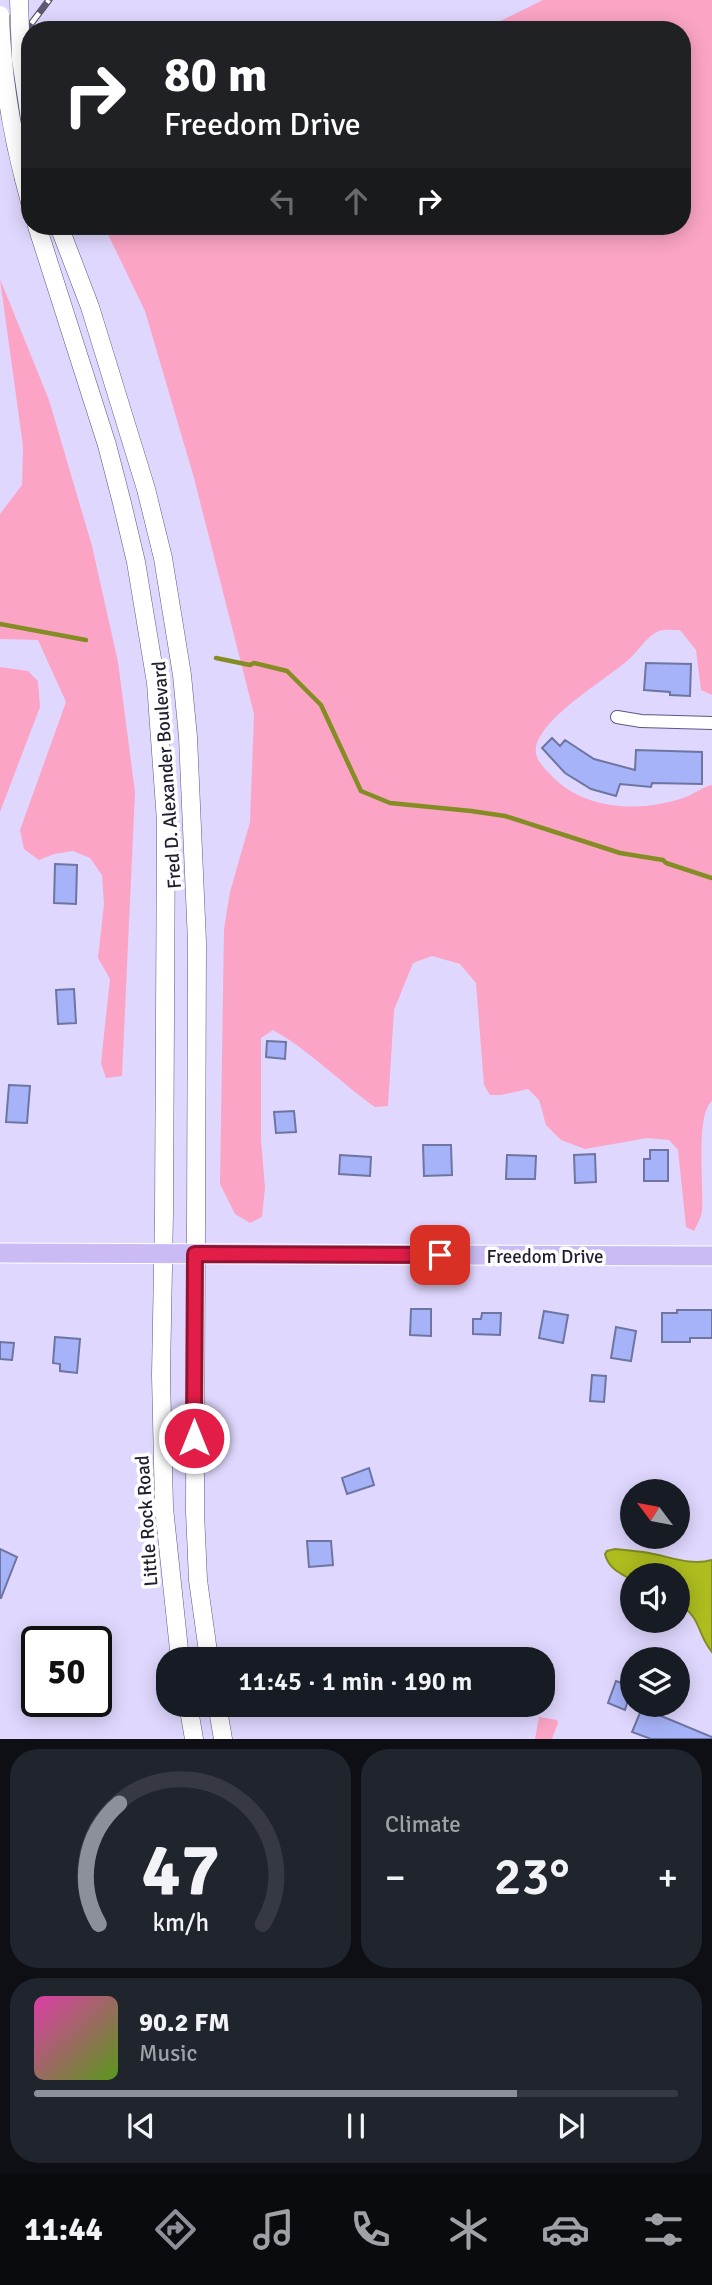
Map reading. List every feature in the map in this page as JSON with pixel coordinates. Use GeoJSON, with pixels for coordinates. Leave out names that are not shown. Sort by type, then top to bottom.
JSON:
{"type":"FeatureCollection","features":[{"type":"Feature","properties":{"kind":"main road"},"geometry":{"type":"LineString","coordinates":[[0,0],[4,79],[21,167]]}},
{"type":"Feature","properties":{"kind":"main road"},"geometry":{"type":"LineString","coordinates":[[19,0],[21,60]]}},
{"type":"Feature","properties":{"kind":"main road","name":"Fred D. Alexander Boulevard"},"geometry":{"type":"LineString","coordinates":[[40,235],[107,445],[136,562],[156,682],[166,821],[163,1254]]}},
{"type":"Feature","properties":{"kind":"main road","name":"Fred D. Alexander Boulevard"},"geometry":{"type":"LineString","coordinates":[[62,235],[90,307],[146,489],[163,558],[182,675],[188,737],[197,942],[195,1254]]}},
{"type":"Feature","properties":{"kind":"main road","name":"Freedom Drive"},"geometry":{"type":"LineString","coordinates":[[0,1253],[712,1256]]}},
{"type":"Feature","properties":{"kind":"main road","name":"Little Rock Road"},"geometry":{"type":"LineString","coordinates":[[163,1254],[161,1376],[164,1508],[179,1647]]}},
{"type":"Feature","properties":{"kind":"main road"},"geometry":{"type":"LineString","coordinates":[[195,1254],[195,1512],[198,1580],[207,1647]]}},
{"type":"Feature","properties":{"kind":"main road"},"geometry":{"type":"LineString","coordinates":[[190,1717],[194,1739]]}},
{"type":"Feature","properties":{"kind":"main road"},"geometry":{"type":"LineString","coordinates":[[219,1717],[223,1739]]}},
{"type":"Feature","properties":{"kind":"street"},"geometry":{"type":"LineString","coordinates":[[617,717],[641,721],[712,723]]}},
{"type":"Feature","properties":{"kind":"shaded area"},"geometry":{"type":"Polygon","coordinates":[[[543,0],[712,0],[712,695],[701,690],[696,650],[680,630],[659,631],[628,660],[562,711],[541,735],[536,747],[542,765],[563,786],[578,795],[612,805],[648,806],[666,803],[712,785],[712,1101],[707,1109],[702,1136],[701,1214],[694,1231],[686,1227],[678,1150],[669,1140],[647,1138],[585,1149],[561,1140],[546,1125],[539,1100],[528,1089],[490,1095],[484,1085],[476,983],[460,964],[432,956],[413,963],[394,1010],[388,1106],[375,1107],[273,1030],[261,1038],[261,1140],[265,1187],[262,1217],[250,1223],[235,1214],[220,1184],[224,929],[230,892],[250,822],[254,714],[194,478],[145,311],[108,235],[691,235],[691,21],[500,21],[543,0]]]}},
{"type":"Feature","properties":{"kind":"shaded area"},"geometry":{"type":"Polygon","coordinates":[[[0,279],[49,400],[92,546],[118,662],[135,792],[122,1076],[106,1078],[101,1063],[110,979],[98,958],[104,904],[102,875],[90,858],[73,851],[39,860],[24,849],[20,830],[66,702],[38,640],[0,639],[0,514],[22,485],[23,446],[0,279]]]}},
{"type":"Feature","properties":{"kind":"shaded area"},"geometry":{"type":"Polygon","coordinates":[[[0,667],[28,671],[38,681],[40,707],[0,812],[0,667]]]}},
{"type":"Feature","properties":{"kind":"shaded area"},"geometry":{"type":"Polygon","coordinates":[[[615,1549],[649,1553],[688,1561],[712,1560],[712,1652],[690,1613],[690,1563],[620,1563],[620,1573],[609,1563],[605,1554],[615,1549]]]}},
{"type":"Feature","properties":{"kind":"shaded area"},"geometry":{"type":"Polygon","coordinates":[[[539,1717],[557,1720],[552,1739],[535,1739],[539,1717]]]}},
{"type":"Feature","properties":{"kind":"building"},"geometry":{"type":"Polygon","coordinates":[[[646,663],[691,664],[690,696],[644,690],[646,663]]]}},
{"type":"Feature","properties":{"kind":"building"},"geometry":{"type":"Polygon","coordinates":[[[552,738],[560,746],[565,740],[594,759],[635,770],[636,750],[702,752],[702,784],[652,783],[651,787],[620,784],[616,796],[591,789],[565,773],[542,748],[552,738]]]}},
{"type":"Feature","properties":{"kind":"building"},"geometry":{"type":"Polygon","coordinates":[[[55,864],[77,865],[76,904],[54,903],[55,864]]]}},
{"type":"Feature","properties":{"kind":"building"},"geometry":{"type":"Polygon","coordinates":[[[74,989],[76,1023],[58,1024],[56,990],[74,989]]]}},
{"type":"Feature","properties":{"kind":"building"},"geometry":{"type":"Polygon","coordinates":[[[267,1041],[286,1042],[285,1059],[266,1057],[267,1041]]]}},
{"type":"Feature","properties":{"kind":"building"},"geometry":{"type":"Polygon","coordinates":[[[9,1085],[30,1086],[27,1123],[6,1122],[9,1085]]]}},
{"type":"Feature","properties":{"kind":"building"},"geometry":{"type":"Polygon","coordinates":[[[294,1111],[296,1132],[276,1133],[274,1112],[294,1111]]]}},
{"type":"Feature","properties":{"kind":"building"},"geometry":{"type":"Polygon","coordinates":[[[423,1145],[451,1145],[452,1175],[424,1176],[423,1145]]]}},
{"type":"Feature","properties":{"kind":"building"},"geometry":{"type":"Polygon","coordinates":[[[650,1150],[668,1150],[668,1181],[644,1181],[644,1159],[650,1159],[650,1150]]]}},
{"type":"Feature","properties":{"kind":"building"},"geometry":{"type":"Polygon","coordinates":[[[595,1154],[596,1182],[575,1183],[574,1155],[595,1154]]]}},
{"type":"Feature","properties":{"kind":"building"},"geometry":{"type":"Polygon","coordinates":[[[340,1155],[371,1157],[370,1176],[339,1174],[340,1155]]]}},
{"type":"Feature","properties":{"kind":"building"},"geometry":{"type":"Polygon","coordinates":[[[507,1155],[536,1156],[535,1179],[506,1179],[507,1155]]]}},
{"type":"Feature","properties":{"kind":"building"},"geometry":{"type":"Polygon","coordinates":[[[411,1309],[431,1309],[431,1336],[410,1335],[411,1309]]]}},
{"type":"Feature","properties":{"kind":"building"},"geometry":{"type":"Polygon","coordinates":[[[677,1310],[712,1310],[712,1338],[690,1338],[690,1342],[662,1342],[662,1313],[677,1313],[677,1310]]]}},
{"type":"Feature","properties":{"kind":"building"},"geometry":{"type":"Polygon","coordinates":[[[544,1311],[568,1315],[563,1343],[539,1338],[544,1311]]]}},
{"type":"Feature","properties":{"kind":"building"},"geometry":{"type":"Polygon","coordinates":[[[482,1313],[501,1313],[500,1335],[473,1334],[473,1319],[481,1319],[482,1313]]]}},
{"type":"Feature","properties":{"kind":"building"},"geometry":{"type":"Polygon","coordinates":[[[616,1327],[636,1331],[631,1361],[611,1358],[616,1327]]]}},
{"type":"Feature","properties":{"kind":"building"},"geometry":{"type":"Polygon","coordinates":[[[55,1337],[80,1339],[77,1373],[60,1371],[60,1364],[53,1363],[55,1337]]]}},
{"type":"Feature","properties":{"kind":"building"},"geometry":{"type":"Polygon","coordinates":[[[0,1342],[14,1343],[12,1360],[0,1359],[0,1342]]]}},
{"type":"Feature","properties":{"kind":"building"},"geometry":{"type":"Polygon","coordinates":[[[592,1375],[606,1376],[604,1402],[590,1401],[592,1375]]]}},
{"type":"Feature","properties":{"kind":"building"},"geometry":{"type":"Polygon","coordinates":[[[369,1468],[374,1485],[347,1494],[342,1478],[369,1468]]]}},
{"type":"Feature","properties":{"kind":"building"},"geometry":{"type":"Polygon","coordinates":[[[307,1541],[331,1541],[333,1565],[309,1567],[307,1541]]]}},
{"type":"Feature","properties":{"kind":"building"},"geometry":{"type":"Polygon","coordinates":[[[0,1549],[17,1557],[1,1598],[0,1598],[0,1549]]]}},
{"type":"Feature","properties":{"kind":"building"},"geometry":{"type":"Polygon","coordinates":[[[616,1681],[620,1682],[620,1708],[608,1703],[616,1681]]]}},
{"type":"Feature","properties":{"kind":"building"},"geometry":{"type":"Polygon","coordinates":[[[638,1717],[664,1717],[712,1739],[651,1739],[632,1732],[638,1717]]]}},
{"type":"Feature","properties":{"kind":"waterway"},"geometry":{"type":"LineString","coordinates":[[0,624],[86,640]]}},
{"type":"Feature","properties":{"kind":"waterway"},"geometry":{"type":"LineString","coordinates":[[216,658],[287,671],[321,705],[361,791],[390,803],[505,816],[620,853],[663,860],[712,878]]}},
{"type":"Feature","properties":{"kind":"railway"},"geometry":{"type":"LineString","coordinates":[[33,21],[49,0]]}},
{"type":"Feature","properties":{"kind":"railway"},"geometry":{"type":"LineString","coordinates":[[0,65],[21,37]]}},
{"type":"Feature","properties":{"kind":"route"},"geometry":{"type":"LineString","coordinates":[[194,1438],[195,1254],[440,1255]]}}]}
